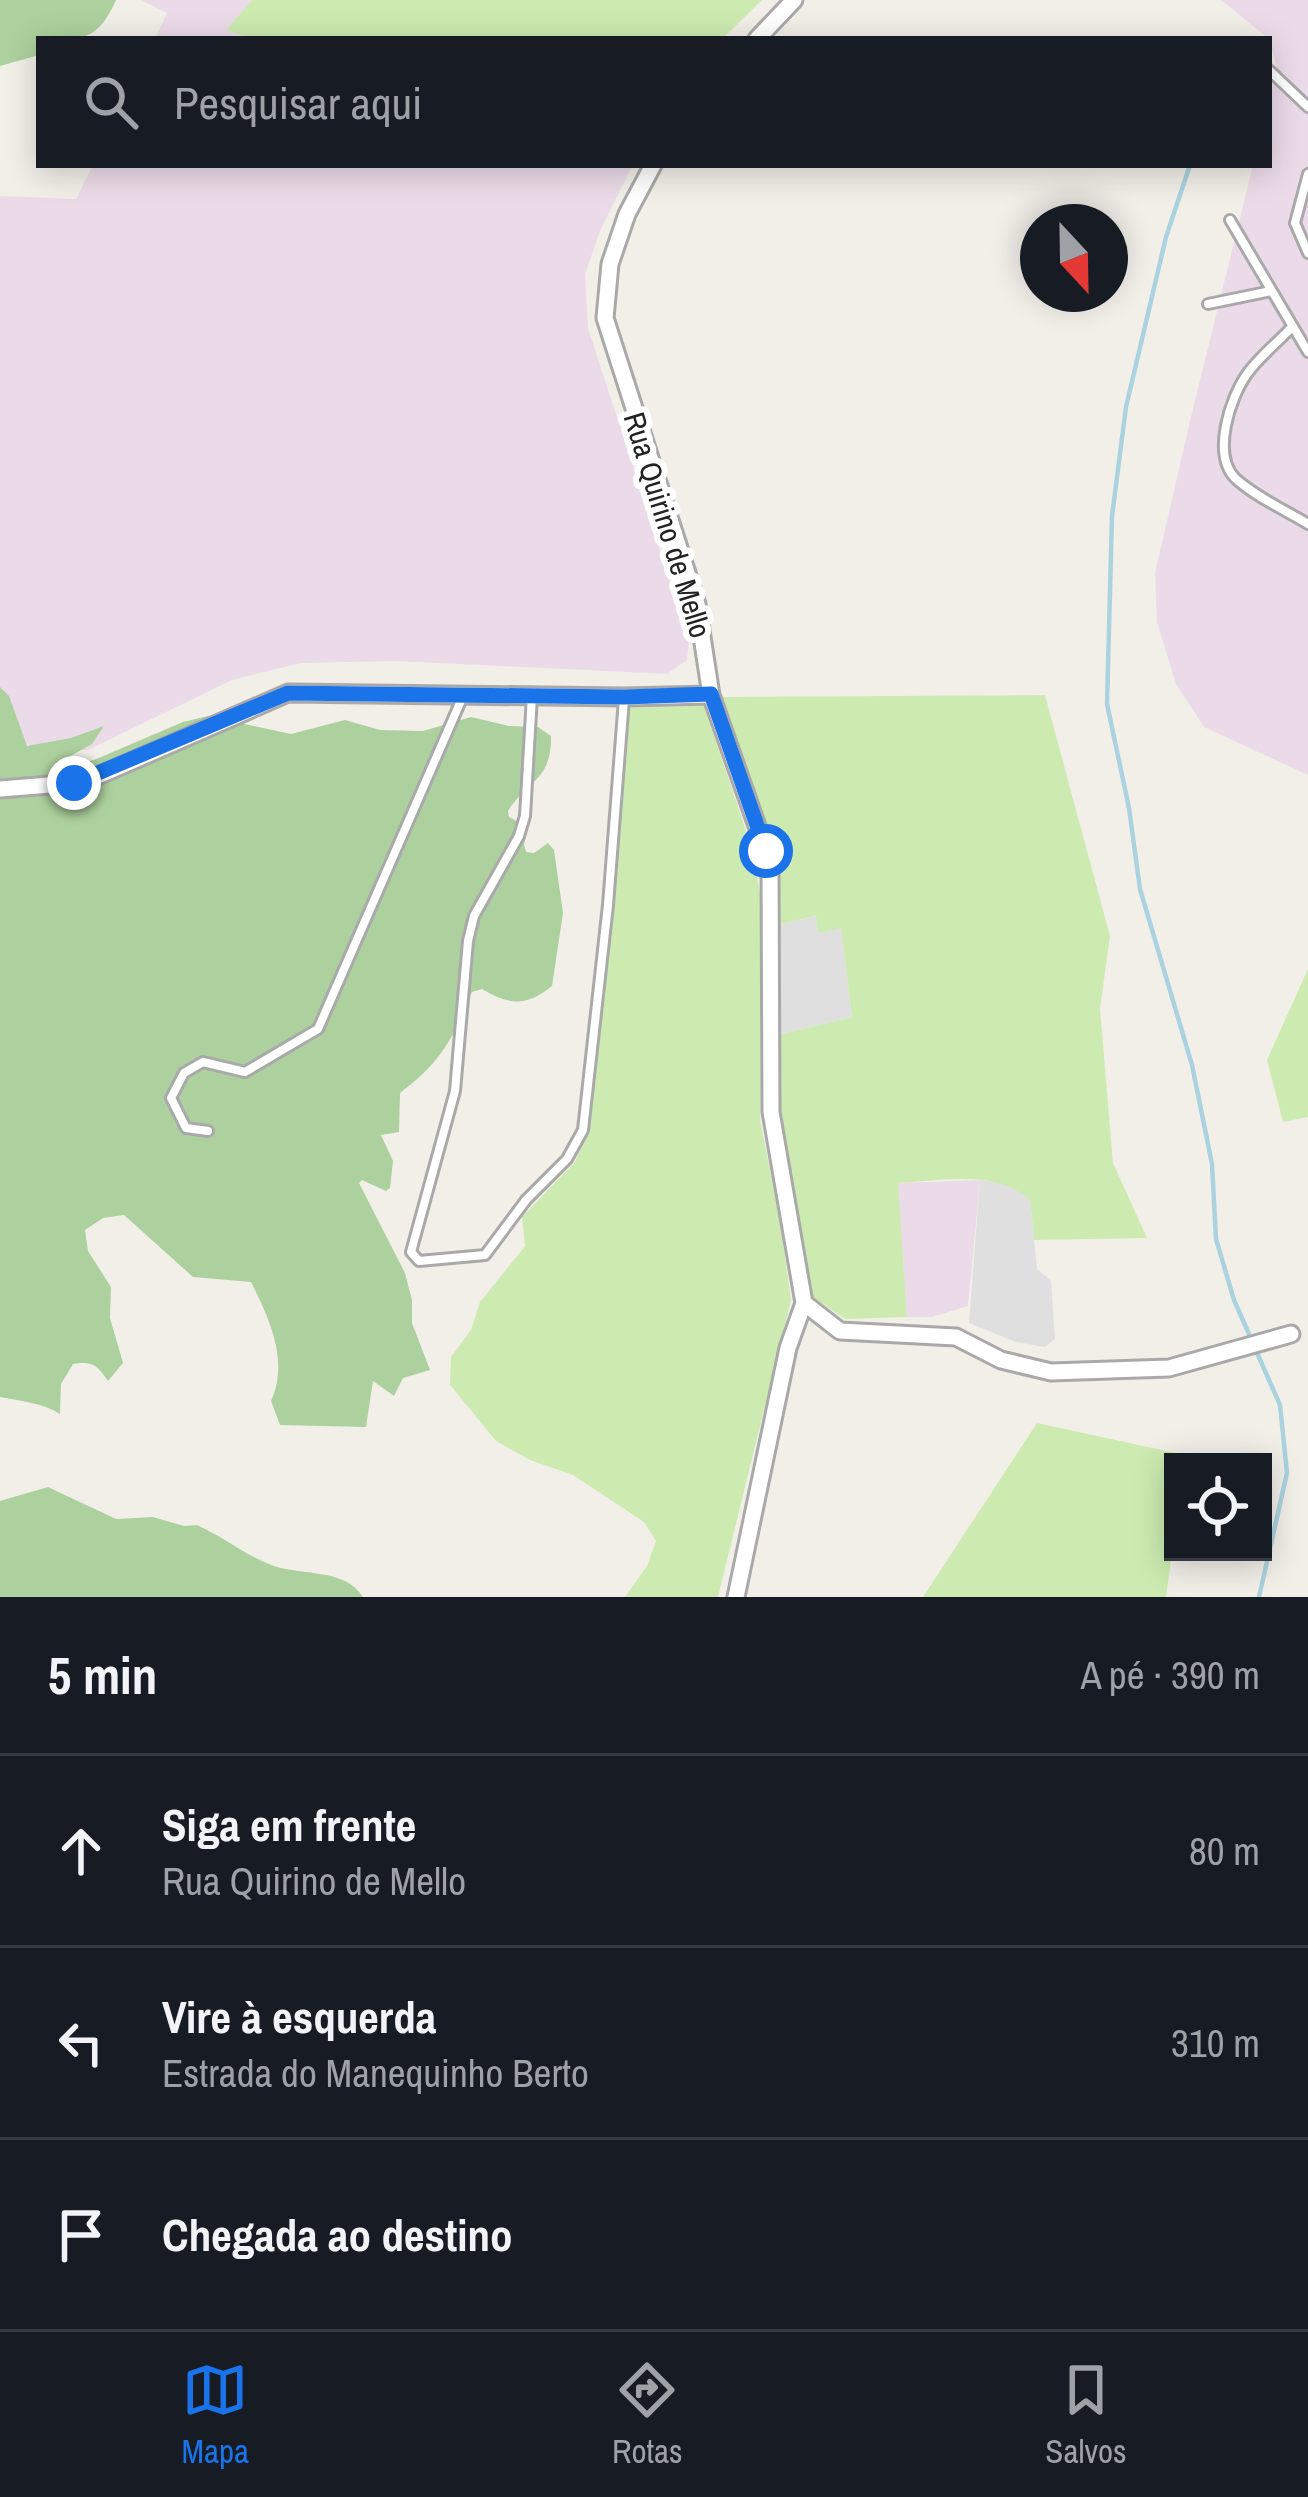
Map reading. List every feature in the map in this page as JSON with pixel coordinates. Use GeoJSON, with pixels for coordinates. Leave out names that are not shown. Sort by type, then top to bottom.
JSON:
{"type":"FeatureCollection","features":[{"type":"Feature","properties":{"kind":"street"},"geometry":{"type":"LineString","coordinates":[[760,36],[794,0]]}},
{"type":"Feature","properties":{"kind":"street","name":"Rua Quirino de Mello"},"geometry":{"type":"LineString","coordinates":[[651,168],[627,214],[610,264],[605,318],[697,604],[711,694],[770,863],[771,1112],[803,1303],[788,1348],[736,1597]]}},
{"type":"Feature","properties":{"kind":"street"},"geometry":{"type":"LineString","coordinates":[[0,789],[74,783],[98,776],[288,693],[711,694]]}},
{"type":"Feature","properties":{"kind":"street"},"geometry":{"type":"LineString","coordinates":[[803,1303],[840,1331],[956,1337],[1001,1360],[1051,1372],[1169,1368],[1291,1334]]}},
{"type":"Feature","properties":{"kind":"lane"},"geometry":{"type":"LineString","coordinates":[[1272,73],[1308,107]]}},
{"type":"Feature","properties":{"kind":"lane"},"geometry":{"type":"LineString","coordinates":[[1308,174],[1295,223],[1308,254]]}},
{"type":"Feature","properties":{"kind":"lane"},"geometry":{"type":"LineString","coordinates":[[1231,220],[1308,352]]}},
{"type":"Feature","properties":{"kind":"lane"},"geometry":{"type":"LineString","coordinates":[[1208,304],[1271,291]]}},
{"type":"Feature","properties":{"kind":"lane"},"geometry":{"type":"LineString","coordinates":[[1292,327],[1248,372],[1235,395],[1223,448],[1228,469],[1238,480],[1308,524]]}},
{"type":"Feature","properties":{"kind":"lane"},"geometry":{"type":"LineString","coordinates":[[208,1131],[186,1128],[171,1098],[184,1073],[203,1062],[244,1072],[318,1029],[464,694]]}},
{"type":"Feature","properties":{"kind":"lane"},"geometry":{"type":"LineString","coordinates":[[532,696],[525,816],[519,836],[482,898],[468,941],[455,1091],[411,1252],[419,1261],[485,1255],[526,1200],[567,1160],[583,1130],[608,905],[624,697]]}},
{"type":"Feature","properties":{"kind":"shaded area"},"geometry":{"type":"Polygon","coordinates":[[[141,0],[252,0],[226,30],[243,36],[156,36],[167,13],[141,0]]]}},
{"type":"Feature","properties":{"kind":"shaded area"},"geometry":{"type":"Polygon","coordinates":[[[1221,0],[1308,0],[1308,775],[1204,727],[1176,684],[1157,622],[1155,573],[1252,168],[1272,168],[1272,87],[1277,68],[1272,36],[1265,36],[1221,0]]]}},
{"type":"Feature","properties":{"kind":"shaded area"},"geometry":{"type":"Polygon","coordinates":[[[92,168],[631,168],[585,274],[588,328],[689,640],[687,660],[667,674],[396,661],[301,663],[232,680],[88,750],[41,752],[0,728],[0,196],[76,199],[92,168]]]}},
{"type":"Feature","properties":{"kind":"shaded area"},"geometry":{"type":"Polygon","coordinates":[[[817,916],[841,927],[852,1017],[774,1036],[775,925],[817,916]]]}},
{"type":"Feature","properties":{"kind":"shaded area"},"geometry":{"type":"Polygon","coordinates":[[[980,1180],[1014,1185],[1030,1199],[1037,1269],[1051,1281],[1055,1339],[1045,1347],[1016,1342],[969,1323],[980,1180]]]}},
{"type":"Feature","properties":{"kind":"shaded area"},"geometry":{"type":"Polygon","coordinates":[[[980,1180],[968,1306],[932,1317],[907,1317],[897,1183],[980,1180]]]}},
{"type":"Feature","properties":{"kind":"green space"},"geometry":{"type":"Polygon","coordinates":[[[0,0],[116,0],[102,24],[86,36],[36,36],[36,56],[0,66],[0,0]]]}},
{"type":"Feature","properties":{"kind":"green space"},"geometry":{"type":"Polygon","coordinates":[[[252,0],[762,0],[725,36],[243,36],[226,30],[252,0]]]}},
{"type":"Feature","properties":{"kind":"green space"},"geometry":{"type":"Polygon","coordinates":[[[0,687],[9,696],[27,746],[104,726],[92,744],[58,763],[65,766],[94,760],[208,716],[291,734],[345,720],[380,730],[423,731],[471,717],[538,727],[551,736],[543,771],[508,811],[509,817],[528,827],[526,852],[534,853],[548,843],[554,850],[563,913],[552,986],[534,998],[517,1001],[482,989],[472,992],[444,1049],[400,1093],[399,1132],[381,1135],[393,1161],[390,1188],[359,1183],[405,1273],[412,1323],[430,1370],[403,1378],[394,1396],[373,1381],[366,1427],[280,1425],[271,1401],[278,1371],[275,1341],[251,1282],[193,1277],[124,1215],[103,1218],[85,1230],[88,1251],[111,1287],[110,1318],[123,1363],[108,1381],[94,1365],[73,1364],[61,1384],[60,1414],[0,1397],[0,687]]]}},
{"type":"Feature","properties":{"kind":"green space"},"geometry":{"type":"Polygon","coordinates":[[[1045,695],[1110,936],[1100,1009],[1113,1163],[1147,1238],[1034,1240],[1030,1200],[1016,1190],[984,1180],[898,1183],[907,1317],[845,1319],[811,1296],[777,1113],[774,1036],[852,1017],[841,928],[818,933],[816,916],[775,925],[778,873],[773,852],[717,697],[1045,695]]]}},
{"type":"Feature","properties":{"kind":"green space"},"geometry":{"type":"Polygon","coordinates":[[[702,701],[751,845],[760,893],[760,1120],[791,1300],[718,1597],[625,1597],[647,1566],[656,1541],[644,1522],[573,1475],[530,1460],[496,1441],[450,1385],[451,1357],[471,1330],[480,1302],[525,1246],[522,1217],[575,1162],[590,1127],[628,702],[702,701]]]}},
{"type":"Feature","properties":{"kind":"green space"},"geometry":{"type":"Polygon","coordinates":[[[1308,969],[1308,1117],[1283,1122],[1267,1060],[1308,969]]]}},
{"type":"Feature","properties":{"kind":"green space"},"geometry":{"type":"Polygon","coordinates":[[[1037,1423],[1176,1453],[1164,1453],[1164,1561],[1171,1561],[1166,1597],[923,1597],[1037,1423]]]}},
{"type":"Feature","properties":{"kind":"green space"},"geometry":{"type":"Polygon","coordinates":[[[48,1487],[116,1519],[153,1517],[197,1525],[274,1566],[346,1581],[363,1597],[0,1597],[0,1501],[48,1487]]]}},
{"type":"Feature","properties":{"kind":"waterway"},"geometry":{"type":"LineString","coordinates":[[1189,168],[1166,237],[1126,407],[1112,516],[1107,704],[1140,889],[1192,1065],[1212,1164],[1216,1239],[1249,1334]]}},
{"type":"Feature","properties":{"kind":"waterway"},"geometry":{"type":"LineString","coordinates":[[1258,1355],[1280,1405],[1287,1473],[1259,1597]]}},
{"type":"Feature","properties":{"kind":"route"},"geometry":{"type":"LineString","coordinates":[[74,783],[288,693],[711,694],[766,851]]}}]}
